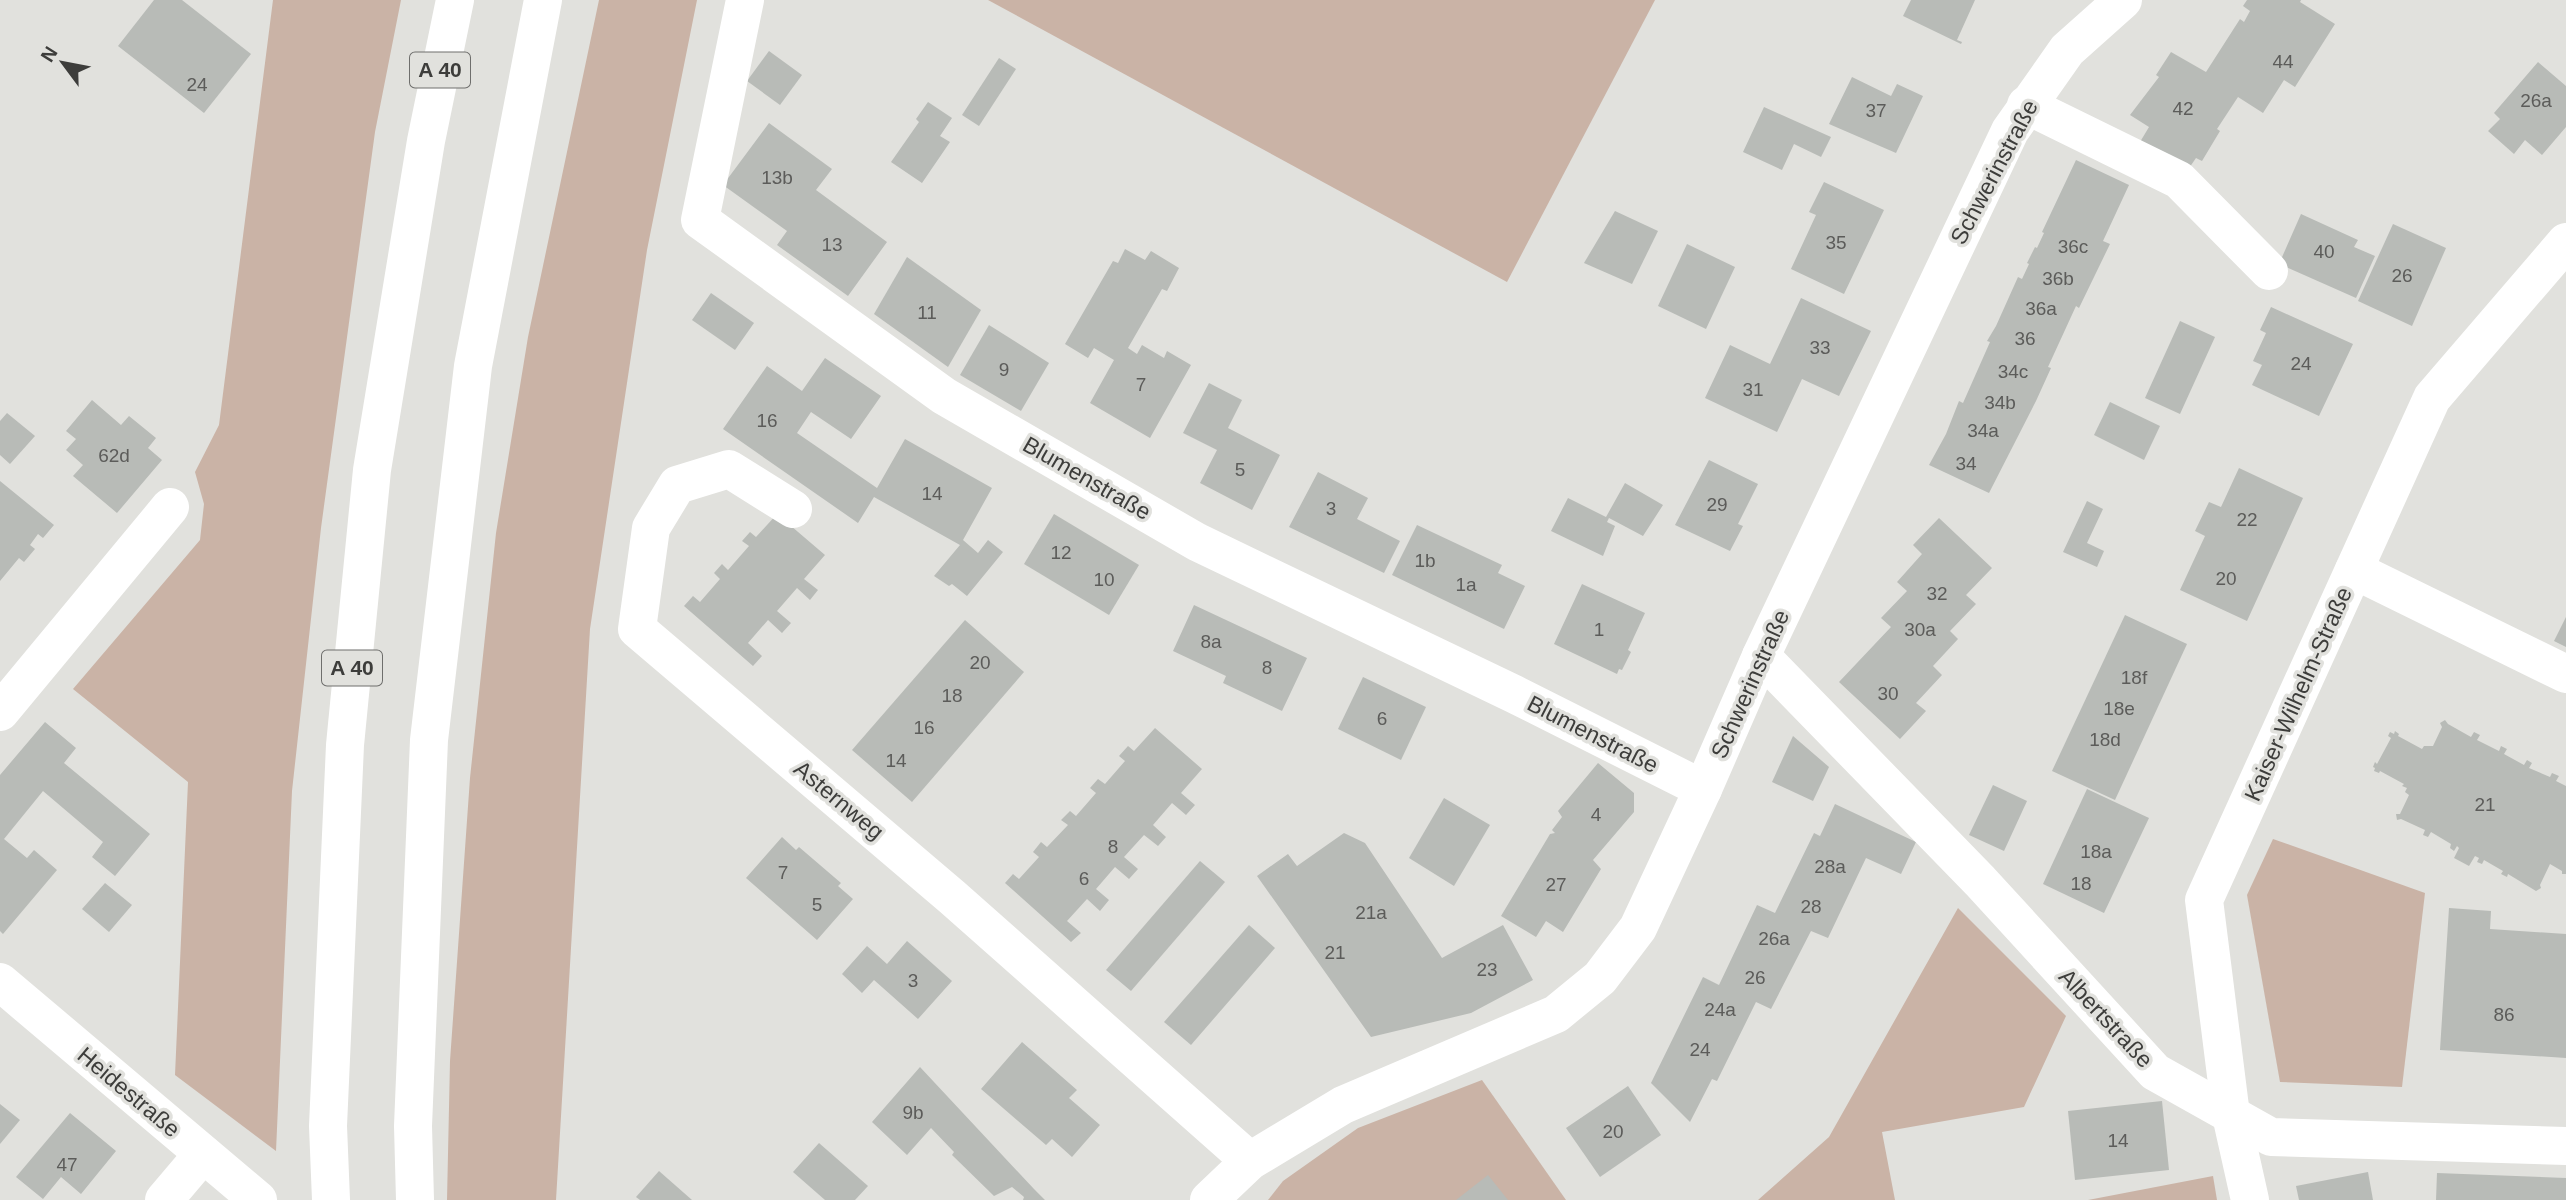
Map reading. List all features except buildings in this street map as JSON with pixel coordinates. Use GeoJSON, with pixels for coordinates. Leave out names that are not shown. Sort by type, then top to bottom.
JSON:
{"type":"FeatureCollection","features":[{"type":"Feature","properties":{"kind":"main road","name":"A 40"},"geometry":{"type":"LineString","coordinates":[[331,1200],[328,1126],[345,745],[372,470],[426,141],[455,0]]}},
{"type":"Feature","properties":{"kind":"main road"},"geometry":{"type":"LineString","coordinates":[[415,1200],[413,1126],[429,740],[473,366],[542,0]]}},
{"type":"Feature","properties":{"kind":"main road","name":"Blumenstraße"},"geometry":{"type":"LineString","coordinates":[[745,0],[700,220],[944,396],[1197,542],[1514,694],[1703,789]]}},
{"type":"Feature","properties":{"kind":"main road","name":"Schwerinstraße"},"geometry":{"type":"LineString","coordinates":[[1209,1200],[1250,1161],[1343,1105],[1556,1014],[1600,978],[1638,928],[1761,656],[2004,143],[2026,105],[2067,50],[2123,0]]}},
{"type":"Feature","properties":{"kind":"main road"},"geometry":{"type":"LineString","coordinates":[[2026,105],[2179,180],[2269,271]]}},
{"type":"Feature","properties":{"kind":"main road","name":"Kaiser-Wilhelm-Straße"},"geometry":{"type":"LineString","coordinates":[[2250,1200],[2231,1115],[2204,900],[2432,398],[2566,242]]}},
{"type":"Feature","properties":{"kind":"main road","name":"Asternweg"},"geometry":{"type":"LineString","coordinates":[[793,509],[729,469],[677,485],[651,528],[637,629],[952,897],[1250,1161]]}},
{"type":"Feature","properties":{"kind":"main road"},"geometry":{"type":"LineString","coordinates":[[0,712],[170,507]]}},
{"type":"Feature","properties":{"kind":"main road"},"geometry":{"type":"LineString","coordinates":[[2354,570],[2566,674]]}},
{"type":"Feature","properties":{"kind":"main road","name":"Albertstraße"},"geometry":{"type":"LineString","coordinates":[[1761,656],[1980,881],[2155,1072],[2271,1137],[2566,1146]]}},
{"type":"Feature","properties":{"kind":"main road","name":"Heidestraße"},"geometry":{"type":"LineString","coordinates":[[0,982],[231,1177]]}},
{"type":"Feature","properties":{"kind":"main road"},"geometry":{"type":"LineString","coordinates":[[164,1200],[231,1177]]}},
{"type":"Feature","properties":{"kind":"shaded area"},"geometry":{"type":"Polygon","coordinates":[[[273,0],[401,0],[375,132],[321,528],[292,791],[276,1151],[175,1075],[188,782],[73,689],[200,540],[204,504],[195,472],[219,425],[273,0]]]}},
{"type":"Feature","properties":{"kind":"shaded area"},"geometry":{"type":"Polygon","coordinates":[[[599,0],[697,0],[647,250],[590,629],[556,1200],[447,1200],[450,1061],[470,778],[496,533],[528,337],[599,0]]]}},
{"type":"Feature","properties":{"kind":"shaded area"},"geometry":{"type":"Polygon","coordinates":[[[988,0],[1655,0],[1507,282],[988,0]]]}},
{"type":"Feature","properties":{"kind":"shaded area"},"geometry":{"type":"Polygon","coordinates":[[[2273,839],[2425,893],[2402,1087],[2280,1082],[2247,895],[2273,839]]]}},
{"type":"Feature","properties":{"kind":"shaded area"},"geometry":{"type":"Polygon","coordinates":[[[1958,908],[2066,1016],[2024,1107],[1882,1132],[1895,1200],[1758,1200],[1829,1137],[1958,908]]]}},
{"type":"Feature","properties":{"kind":"shaded area"},"geometry":{"type":"Polygon","coordinates":[[[1482,1080],[1566,1200],[1268,1200],[1283,1181],[1358,1128],[1482,1080]]]}},
{"type":"Feature","properties":{"kind":"shaded area"},"geometry":{"type":"Polygon","coordinates":[[[2213,1176],[2217,1200],[2088,1200],[2213,1176]]]}}]}
